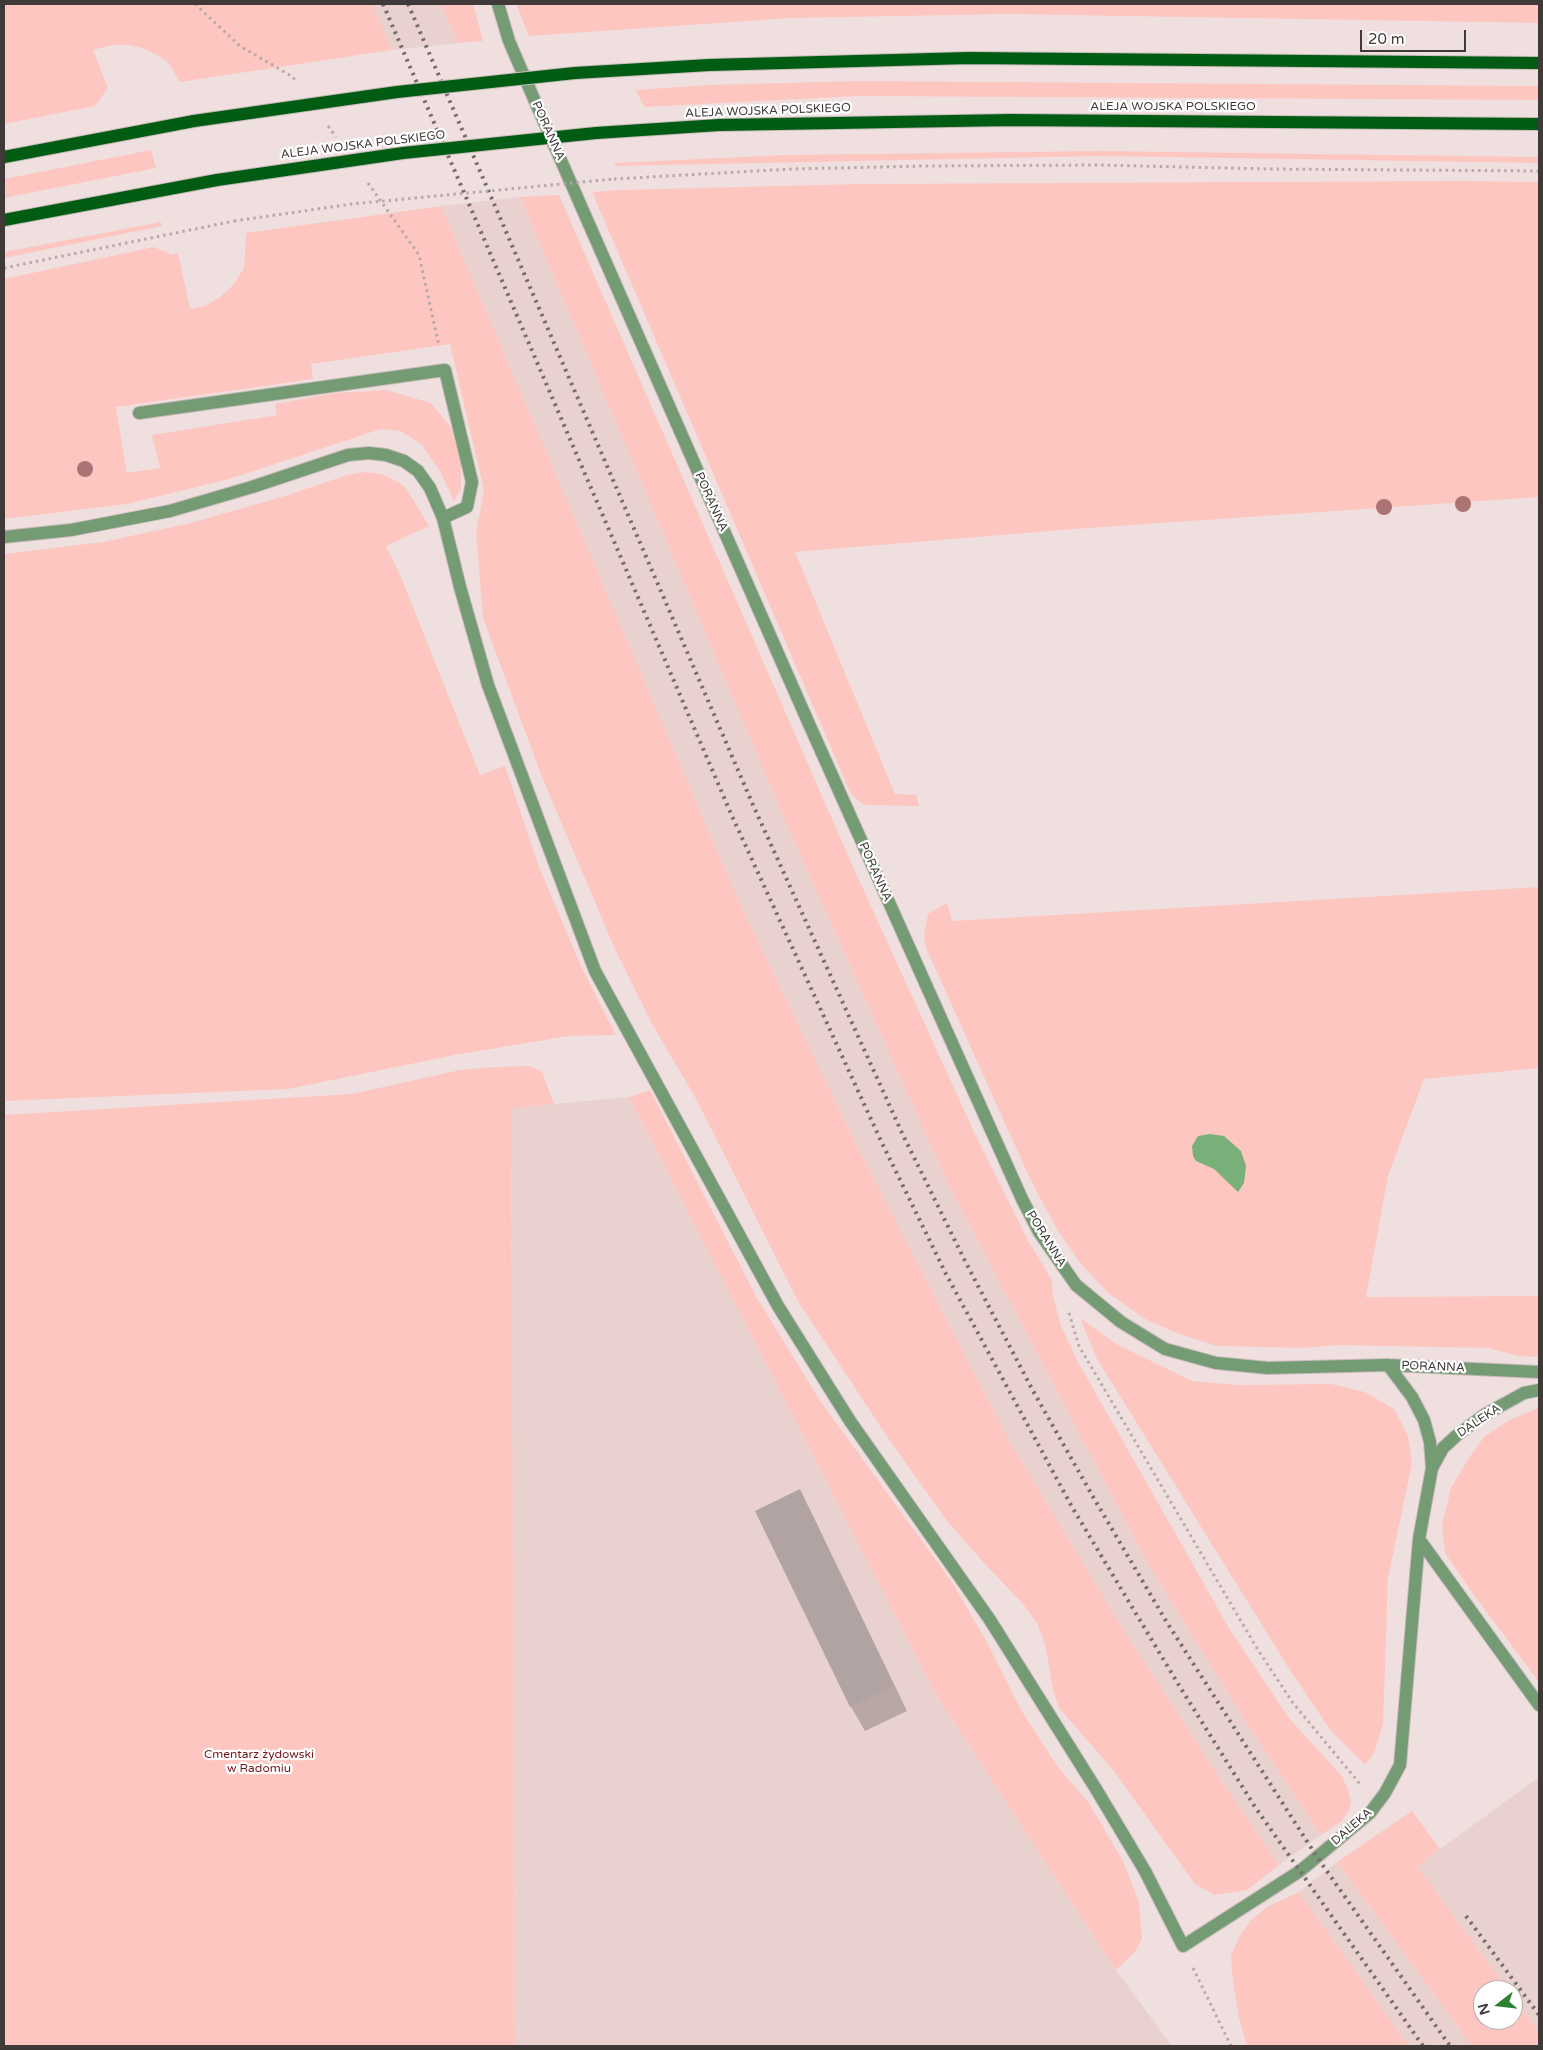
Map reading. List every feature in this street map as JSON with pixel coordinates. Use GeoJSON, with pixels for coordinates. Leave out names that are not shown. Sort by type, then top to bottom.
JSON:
{"type":"FeatureCollection","features":[{"type":"Feature","properties":{"kind":"main road"},"geometry":{"type":"LineString","coordinates":[[4,157],[194,121],[397,92],[575,73],[710,65],[969,58],[1539,63]]}},
{"type":"Feature","properties":{"kind":"main road","name":"ALEJA WOJSKA POLSKIEGO"},"geometry":{"type":"LineString","coordinates":[[4,220],[217,180],[403,153],[596,133],[719,125],[1010,120],[1539,124]]}},
{"type":"Feature","properties":{"kind":"street","name":"PORANNA"},"geometry":{"type":"LineString","coordinates":[[498,4],[509,41],[537,106],[825,760],[1022,1199],[1039,1232],[1076,1285],[1121,1322],[1165,1349],[1216,1363],[1268,1368],[1388,1365],[1539,1372]]}},
{"type":"Feature","properties":{"kind":"street"},"geometry":{"type":"LineString","coordinates":[[139,413],[445,370],[472,482],[466,507],[443,518]]}},
{"type":"Feature","properties":{"kind":"street"},"geometry":{"type":"LineString","coordinates":[[4,537],[71,530],[170,511],[252,487],[348,455],[386,454],[404,461],[418,471],[430,488],[443,518],[460,587],[488,685],[595,971],[778,1306],[850,1421],[990,1620],[1096,1788],[1145,1871],[1183,1946]]}},
{"type":"Feature","properties":{"kind":"street","name":"DALEKA"},"geometry":{"type":"LineString","coordinates":[[1183,1946],[1300,1871],[1370,1813],[1385,1793],[1400,1765],[1419,1539],[1432,1468],[1430,1442],[1424,1420],[1412,1397],[1388,1365]]}},
{"type":"Feature","properties":{"kind":"street","name":"DALEKA"},"geometry":{"type":"LineString","coordinates":[[1432,1468],[1443,1448],[1484,1415],[1524,1393],[1539,1390]]}},
{"type":"Feature","properties":{"kind":"street"},"geometry":{"type":"LineString","coordinates":[[1419,1539],[1539,1705]]}},
{"type":"Feature","properties":{"kind":"path"},"geometry":{"type":"LineString","coordinates":[[4,268],[234,221],[371,202],[614,179],[792,169],[924,166],[1097,165],[1270,169],[1539,171]]}},
{"type":"Feature","properties":{"kind":"path"},"geometry":{"type":"LineString","coordinates":[[1064,1268],[1070,1316],[1079,1346],[1258,1650],[1293,1703],[1377,1804]]}},
{"type":"Feature","properties":{"kind":"path"},"geometry":{"type":"LineString","coordinates":[[1183,1946],[1231,2046]]}},
{"type":"Feature","properties":{"kind":"shaded area"},"geometry":{"type":"Polygon","coordinates":[[[372,4],[440,4],[458,43],[392,50],[372,4]]]}},
{"type":"Feature","properties":{"kind":"shaded area"},"geometry":{"type":"Polygon","coordinates":[[[520,197],[790,832],[949,1186],[1147,1562],[1244,1719],[1321,1835],[1279,1865],[1221,1780],[1121,1626],[1009,1440],[856,1144],[735,893],[441,206],[520,197]]]}},
{"type":"Feature","properties":{"kind":"shaded area"},"geometry":{"type":"Polygon","coordinates":[[[629,1097],[936,1695],[1116,1970],[1172,2046],[515,2046],[511,1108],[629,1097]]]}},
{"type":"Feature","properties":{"kind":"shaded area"},"geometry":{"type":"Polygon","coordinates":[[[1210,1134],[1224,1136],[1241,1151],[1246,1166],[1244,1183],[1238,1192],[1214,1169],[1196,1161],[1193,1156],[1192,1146],[1198,1136],[1210,1134]]]}},
{"type":"Feature","properties":{"kind":"shaded area"},"geometry":{"type":"Polygon","coordinates":[[[1539,1777],[1539,2032],[1523,2010],[1523,1980],[1501,1980],[1417,1866],[1539,1777]]]}},
{"type":"Feature","properties":{"kind":"shaded area"},"geometry":{"type":"Polygon","coordinates":[[[1337,1862],[1472,2046],[1409,2046],[1299,1892],[1337,1862]]]}},
{"type":"Feature","properties":{"kind":"green space"},"geometry":{"type":"Polygon","coordinates":[[[4,4],[372,4],[392,50],[180,82],[169,63],[157,55],[142,48],[129,45],[113,45],[93,50],[108,88],[95,106],[4,124],[4,4]]]}},
{"type":"Feature","properties":{"kind":"green space"},"geometry":{"type":"Polygon","coordinates":[[[440,4],[473,4],[483,41],[458,43],[440,4]]]}},
{"type":"Feature","properties":{"kind":"green space"},"geometry":{"type":"Polygon","coordinates":[[[516,4],[1539,4],[1539,23],[1007,14],[792,18],[529,36],[516,4]]]}},
{"type":"Feature","properties":{"kind":"green space"},"geometry":{"type":"Polygon","coordinates":[[[859,81],[1539,86],[1539,100],[857,96],[644,107],[636,90],[708,85],[859,81]]]}},
{"type":"Feature","properties":{"kind":"green space"},"geometry":{"type":"Polygon","coordinates":[[[151,150],[156,168],[4,198],[4,179],[151,150]]]}},
{"type":"Feature","properties":{"kind":"green space"},"geometry":{"type":"Polygon","coordinates":[[[1100,151],[1539,157],[1539,163],[1100,156],[616,166],[614,163],[785,155],[1100,151]]]}},
{"type":"Feature","properties":{"kind":"green space"},"geometry":{"type":"Polygon","coordinates":[[[1539,182],[1539,497],[1074,529],[795,552],[895,794],[916,795],[919,806],[864,805],[851,794],[592,192],[861,184],[1539,182]]]}},
{"type":"Feature","properties":{"kind":"green space"},"geometry":{"type":"Polygon","coordinates":[[[559,195],[854,869],[976,1136],[1029,1242],[1052,1280],[1053,1296],[1061,1326],[1077,1360],[1229,1628],[1289,1718],[1341,1775],[1348,1789],[1351,1802],[1349,1810],[1342,1821],[1321,1835],[1244,1719],[1147,1562],[949,1186],[790,832],[520,197],[559,195]]]}},
{"type":"Feature","properties":{"kind":"green space"},"geometry":{"type":"Polygon","coordinates":[[[441,206],[735,893],[856,1144],[1009,1440],[1121,1626],[1221,1780],[1279,1865],[1247,1890],[1215,1895],[1195,1884],[1113,1770],[1059,1708],[1053,1689],[1045,1644],[1037,1623],[1023,1604],[947,1521],[888,1438],[799,1303],[695,1097],[652,1024],[614,947],[542,777],[483,618],[476,533],[484,490],[450,344],[311,364],[313,379],[116,407],[127,473],[160,468],[152,435],[277,415],[275,404],[336,393],[386,390],[431,403],[451,427],[461,462],[461,489],[454,501],[441,473],[422,445],[401,431],[381,429],[229,479],[127,504],[4,519],[4,279],[154,247],[172,255],[178,253],[190,309],[205,306],[219,298],[233,285],[244,268],[246,233],[441,206]]]}},
{"type":"Feature","properties":{"kind":"green space"},"geometry":{"type":"Polygon","coordinates":[[[161,222],[162,226],[4,258],[4,252],[161,222]]]}},
{"type":"Feature","properties":{"kind":"green space"},"geometry":{"type":"Polygon","coordinates":[[[365,472],[382,474],[406,488],[429,526],[386,546],[401,577],[480,775],[505,766],[539,867],[581,966],[616,1035],[569,1036],[455,1055],[288,1089],[4,1101],[4,554],[103,542],[191,523],[285,496],[347,475],[365,472]]]}},
{"type":"Feature","properties":{"kind":"green space"},"geometry":{"type":"Polygon","coordinates":[[[1539,887],[1539,1068],[1424,1079],[1388,1176],[1366,1297],[1539,1296],[1539,1357],[1519,1356],[1488,1348],[1337,1345],[1304,1348],[1216,1346],[1174,1332],[1145,1319],[1108,1293],[1081,1264],[1058,1231],[1030,1179],[926,948],[924,936],[928,914],[947,903],[952,921],[1539,887]]]}},
{"type":"Feature","properties":{"kind":"green space","name":"Cmentarz żydowski w Radomiu"},"geometry":{"type":"Polygon","coordinates":[[[530,1066],[542,1072],[554,1104],[511,1109],[515,2046],[4,2046],[4,1115],[352,1094],[460,1070],[530,1066]]]}},
{"type":"Feature","properties":{"kind":"green space"},"geometry":{"type":"Polygon","coordinates":[[[650,1090],[757,1298],[821,1402],[954,1585],[988,1644],[1021,1710],[1058,1767],[1089,1803],[1123,1861],[1139,1902],[1142,1939],[1135,1952],[1116,1970],[936,1695],[629,1097],[650,1090]]]}},
{"type":"Feature","properties":{"kind":"green space"},"geometry":{"type":"Polygon","coordinates":[[[1080,1318],[1118,1345],[1192,1381],[1238,1385],[1331,1384],[1365,1392],[1394,1409],[1408,1436],[1412,1463],[1388,1578],[1383,1724],[1374,1753],[1365,1765],[1331,1731],[1288,1667],[1097,1359],[1080,1318]]]}},
{"type":"Feature","properties":{"kind":"green space"},"geometry":{"type":"Polygon","coordinates":[[[1539,1408],[1539,1682],[1445,1553],[1442,1525],[1451,1488],[1484,1437],[1509,1420],[1539,1408]]]}},
{"type":"Feature","properties":{"kind":"green space"},"geometry":{"type":"Polygon","coordinates":[[[1412,1811],[1440,1849],[1417,1866],[1501,1980],[1473,1980],[1473,2030],[1523,2030],[1523,2010],[1539,2032],[1539,2046],[1472,2046],[1337,1862],[1412,1811]]]}},
{"type":"Feature","properties":{"kind":"green space"},"geometry":{"type":"Polygon","coordinates":[[[1299,1892],[1409,2046],[1247,2046],[1239,2018],[1231,1955],[1241,1934],[1252,1919],[1267,1907],[1299,1892]]]}},
{"type":"Feature","properties":{"kind":"building"},"geometry":{"type":"Polygon","coordinates":[[[800,1489],[894,1686],[850,1707],[755,1511],[800,1489]]]}},
{"type":"Feature","properties":{"kind":"railway"},"geometry":{"type":"LineString","coordinates":[[383,4],[732,816],[881,1141],[946,1274],[1072,1507],[1180,1687],[1255,1807],[1423,2046]]}},
{"type":"Feature","properties":{"kind":"railway"},"geometry":{"type":"LineString","coordinates":[[408,4],[753,805],[902,1133],[965,1261],[1032,1389],[1166,1621],[1317,1857],[1450,2046]]}},
{"type":"Feature","properties":{"kind":"railway"},"geometry":{"type":"LineString","coordinates":[[1466,1916],[1539,2015]]}}]}
